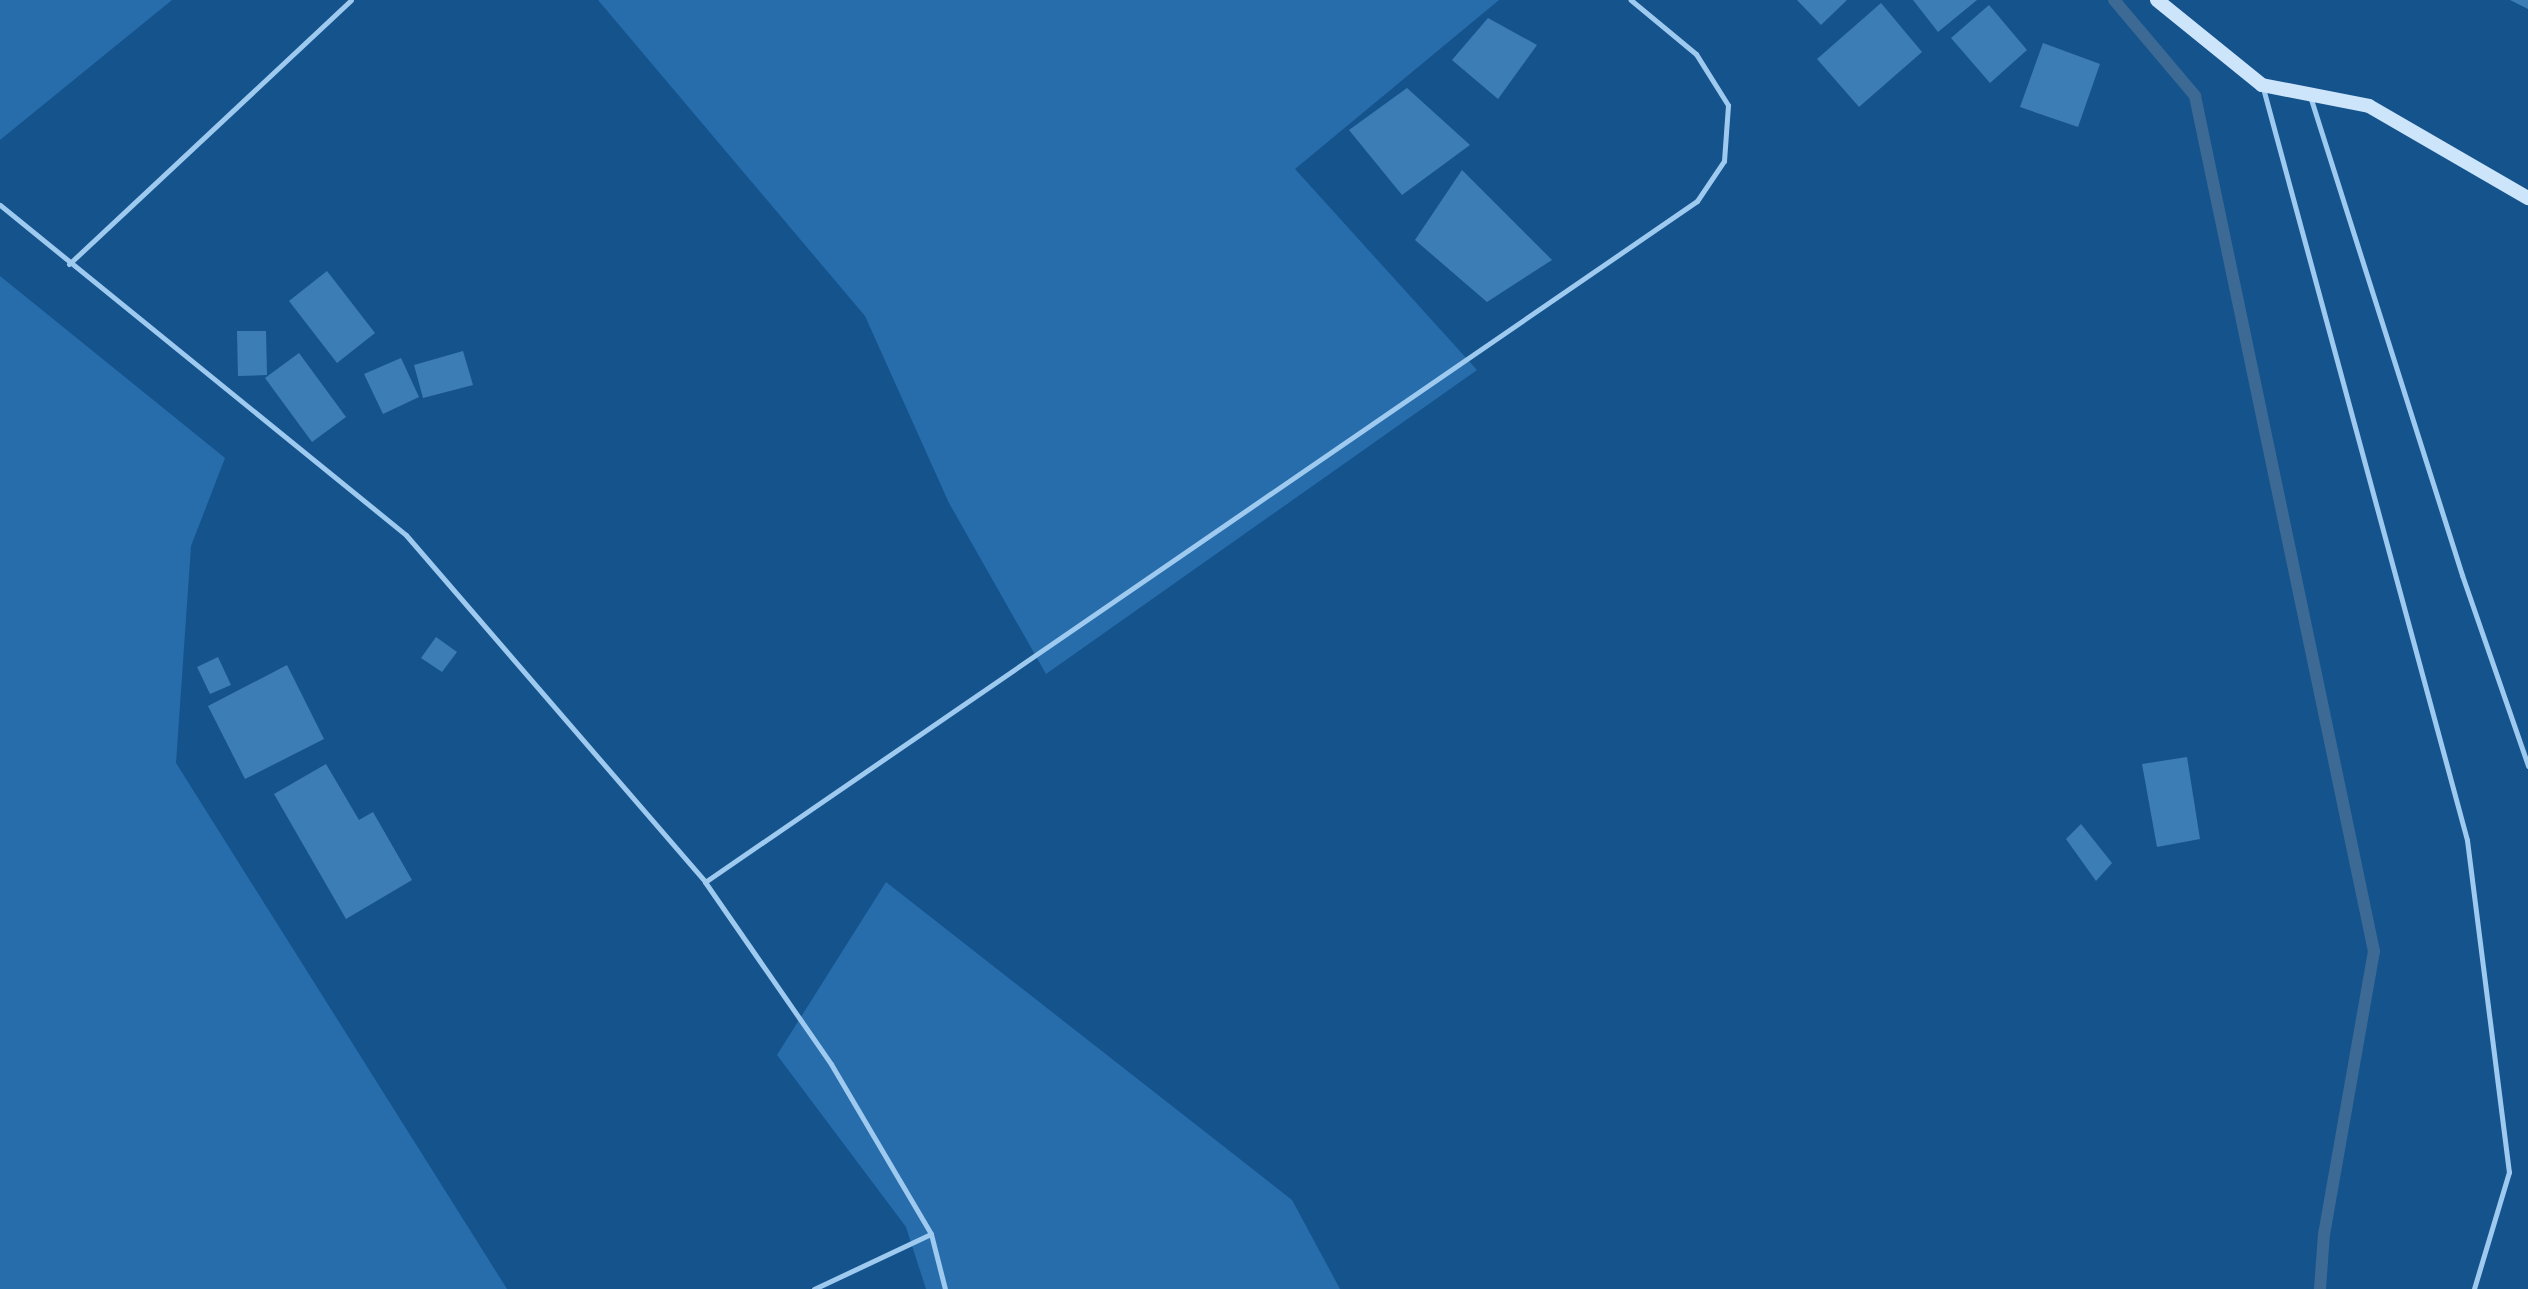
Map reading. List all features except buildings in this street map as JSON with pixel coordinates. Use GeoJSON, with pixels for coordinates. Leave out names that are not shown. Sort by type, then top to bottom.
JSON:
{"type":"FeatureCollection","features":[{"type":"Feature","properties":{"kind":"street"},"geometry":{"type":"LineString","coordinates":[[2157,0],[2262,85],[2369,106],[2528,198]]}},
{"type":"Feature","properties":{"kind":"lane"},"geometry":{"type":"LineString","coordinates":[[69,264],[351,0]]}},
{"type":"Feature","properties":{"kind":"lane"},"geometry":{"type":"LineString","coordinates":[[705,882],[1697,201],[1724,162],[1728,105],[1696,54],[1631,0]]}},
{"type":"Feature","properties":{"kind":"lane"},"geometry":{"type":"LineString","coordinates":[[1637,5],[1643,0]]}},
{"type":"Feature","properties":{"kind":"lane"},"geometry":{"type":"LineString","coordinates":[[2262,85],[2467,840],[2509,1172],[2474,1289]]}},
{"type":"Feature","properties":{"kind":"lane"},"geometry":{"type":"LineString","coordinates":[[2309,93],[2462,575],[2528,766]]}},
{"type":"Feature","properties":{"kind":"lane"},"geometry":{"type":"LineString","coordinates":[[0,205],[69,264],[406,535],[705,882],[831,1064],[931,1234],[945,1289]]}},
{"type":"Feature","properties":{"kind":"lane"},"geometry":{"type":"LineString","coordinates":[[814,1289],[931,1234]]}},
{"type":"Feature","properties":{"kind":"shaded area"},"geometry":{"type":"Polygon","coordinates":[[[0,0],[172,0],[0,140],[0,0]]]}},
{"type":"Feature","properties":{"kind":"shaded area"},"geometry":{"type":"Polygon","coordinates":[[[598,0],[1499,0],[1295,169],[1477,370],[1046,674],[949,503],[865,316],[598,0]]]}},
{"type":"Feature","properties":{"kind":"shaded area"},"geometry":{"type":"Polygon","coordinates":[[[0,276],[225,458],[191,546],[176,763],[507,1289],[0,1289],[0,276]]]}},
{"type":"Feature","properties":{"kind":"shaded area"},"geometry":{"type":"Polygon","coordinates":[[[886,882],[1292,1200],[1340,1289],[926,1289],[906,1227],[777,1055],[886,882]]]}},
{"type":"Feature","properties":{"kind":"waterway"},"geometry":{"type":"LineString","coordinates":[[2114,0],[2195,96],[2374,951],[2324,1234],[2320,1289]]}}]}
